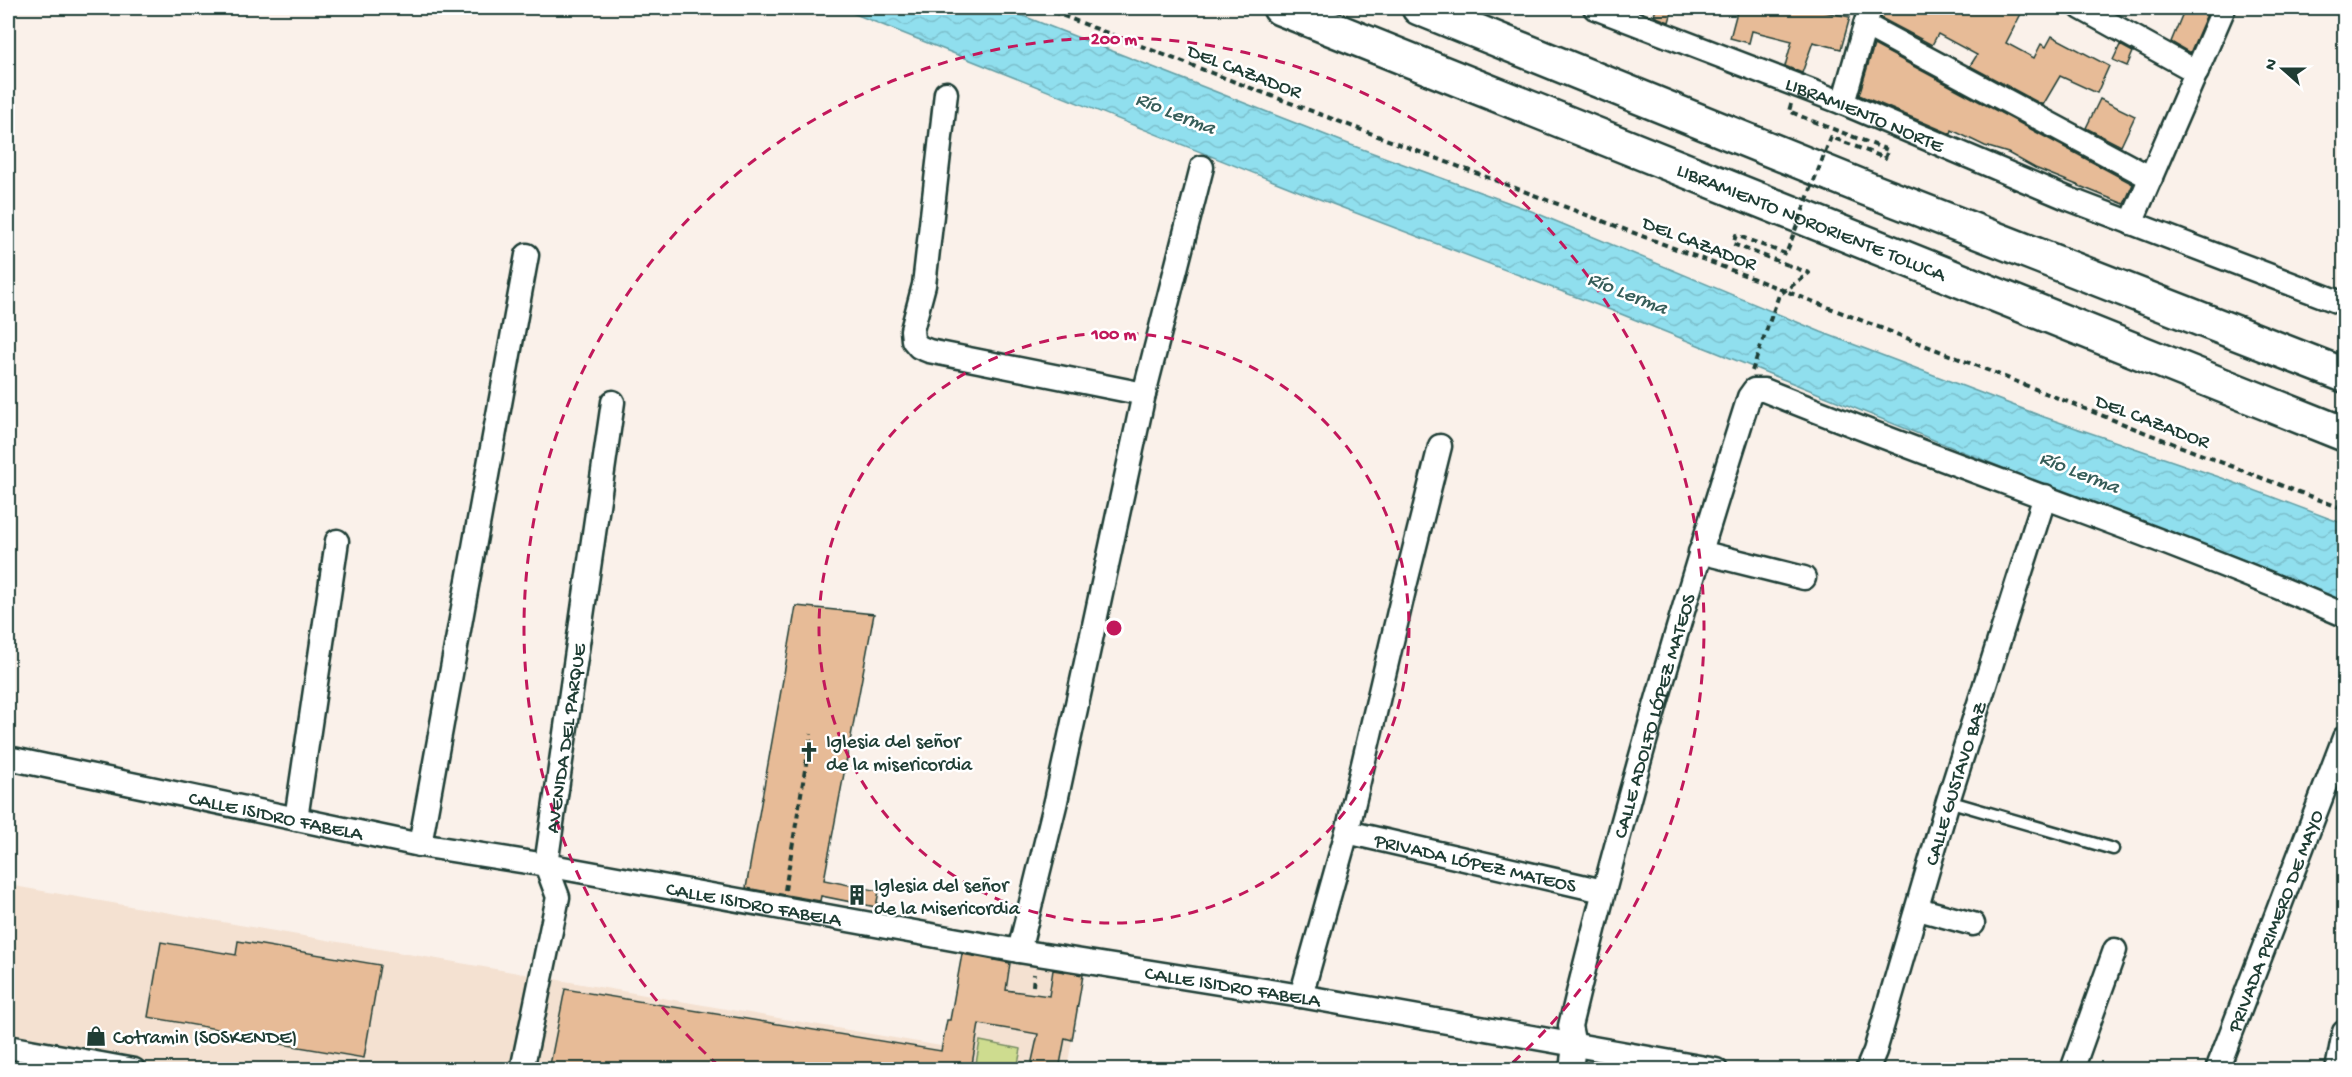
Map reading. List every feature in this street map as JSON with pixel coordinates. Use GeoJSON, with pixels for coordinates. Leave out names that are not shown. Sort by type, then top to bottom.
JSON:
{"type":"FeatureCollection","features":[{"type":"Feature","properties":{"kind":"highway","name":"LIBRAMIENTO NORORIENTE TOLUCA"},"geometry":{"type":"LineString","coordinates":[[1280,8],[2344,434]]}},
{"type":"Feature","properties":{"kind":"highway"},"geometry":{"type":"LineString","coordinates":[[1419,8],[1865,188],[2344,375]]}},
{"type":"Feature","properties":{"kind":"street","name":"LIBRAMIENTO NORTE"},"geometry":{"type":"LineString","coordinates":[[1595,8],[1843,103],[2069,199],[2344,304]]}},
{"type":"Feature","properties":{"kind":"street"},"geometry":{"type":"LineString","coordinates":[[2081,8],[2197,72]]}},
{"type":"Feature","properties":{"kind":"street"},"geometry":{"type":"LineString","coordinates":[[2131,223],[2224,8]]}},
{"type":"Feature","properties":{"kind":"street"},"geometry":{"type":"LineString","coordinates":[[1843,103],[1868,16],[2151,178]]}},
{"type":"Feature","properties":{"kind":"street"},"geometry":{"type":"LineString","coordinates":[[946,93],[924,285],[912,330],[913,340],[919,347],[929,351],[1144,394]]}},
{"type":"Feature","properties":{"kind":"street"},"geometry":{"type":"LineString","coordinates":[[1019,951],[1056,801],[1144,394],[1202,167]]}},
{"type":"Feature","properties":{"kind":"street"},"geometry":{"type":"LineString","coordinates":[[420,845],[527,255]]}},
{"type":"Feature","properties":{"kind":"street"},"geometry":{"type":"LineString","coordinates":[[1752,383],[1764,390],[1896,442],[2045,496],[2265,581],[2344,615]]}},
{"type":"Feature","properties":{"kind":"street","name":"CALLE ADOLFO LÓPEZ MATEOS"},"geometry":{"type":"LineString","coordinates":[[1570,1070],[1574,1045],[1570,1026],[1602,891],[1700,552],[1752,383]]}},
{"type":"Feature","properties":{"kind":"street","name":"AVENIDA DEL PARQUE"},"geometry":{"type":"LineString","coordinates":[[522,1070],[558,897],[546,865],[614,402]]}},
{"type":"Feature","properties":{"kind":"street"},"geometry":{"type":"LineString","coordinates":[[1301,996],[1347,832],[1440,446]]}},
{"type":"Feature","properties":{"kind":"street","name":"CALLE GUSTAVO BAZ"},"geometry":{"type":"LineString","coordinates":[[1867,1070],[1875,1051],[1918,909],[1948,801],[2045,496]]}},
{"type":"Feature","properties":{"kind":"street"},"geometry":{"type":"LineString","coordinates":[[296,819],[337,541]]}},
{"type":"Feature","properties":{"kind":"street"},"geometry":{"type":"LineString","coordinates":[[1700,552],[1804,578]]}},
{"type":"Feature","properties":{"kind":"street","name":"PRIVADA PRIMERO DE MAYO"},"geometry":{"type":"LineString","coordinates":[[2217,1070],[2344,738]]}},
{"type":"Feature","properties":{"kind":"street","name":"CALLE ISIDRO FABELA"},"geometry":{"type":"LineString","coordinates":[[8,758],[420,845],[546,865],[1019,951],[1301,996],[1716,1070]]}},
{"type":"Feature","properties":{"kind":"street","name":"PRIVADA LÓPEZ MATEOS"},"geometry":{"type":"LineString","coordinates":[[1347,832],[1602,891]]}},
{"type":"Feature","properties":{"kind":"street"},"geometry":{"type":"LineString","coordinates":[[1918,909],[1973,924]]}},
{"type":"Feature","properties":{"kind":"street"},"geometry":{"type":"LineString","coordinates":[[2072,1070],[2115,950]]}},
{"type":"Feature","properties":{"kind":"street"},"geometry":{"type":"LineString","coordinates":[[2337,1070],[2344,1032]]}},
{"type":"Feature","properties":{"kind":"street"},"geometry":{"type":"LineString","coordinates":[[8,1047],[134,1070]]}},
{"type":"Feature","properties":{"kind":"lane"},"geometry":{"type":"LineString","coordinates":[[1948,801],[2113,849]]}},
{"type":"Feature","properties":{"kind":"path","name":"DEL CAZADOR"},"geometry":{"type":"LineString","coordinates":[[1043,8],[1785,291],[2199,455],[2344,509]]}},
{"type":"Feature","properties":{"kind":"path"},"geometry":{"type":"LineString","coordinates":[[1752,383],[1779,296],[1809,273],[1733,244],[1736,235],[1786,254],[1831,137],[1885,158],[1888,150],[1812,121]]}},
{"type":"Feature","properties":{"kind":"path"},"geometry":{"type":"LineString","coordinates":[[781,908],[811,734]]}},
{"type":"Feature","properties":{"kind":"shaded area"},"geometry":{"type":"Polygon","coordinates":[[[8,885],[941,1046],[947,1020],[951,1019],[962,953],[1084,973],[1067,1068],[1076,1069],[8,1069],[8,885]]]}},
{"type":"Feature","properties":{"kind":"green space"},"geometry":{"type":"Polygon","coordinates":[[[980,1041],[1021,1049],[1017,1069],[975,1069],[980,1041]]]}},
{"type":"Feature","properties":{"kind":"water","name":"Río Lerma"},"geometry":{"type":"Polygon","coordinates":[[[840,8],[1003,8],[1351,145],[1529,210],[1821,332],[2044,417],[2222,478],[2344,524],[2344,604],[2247,561],[2043,484],[1621,314],[1301,192],[840,8]]]}},
{"type":"Feature","properties":{"kind":"building"},"geometry":{"type":"Polygon","coordinates":[[[1656,8],[1673,8],[1669,22],[1654,16],[1656,8]]]}},
{"type":"Feature","properties":{"kind":"building"},"geometry":{"type":"Polygon","coordinates":[[[1738,8],[1806,8],[1850,17],[1841,49],[1813,42],[1802,73],[1785,66],[1792,41],[1752,31],[1749,43],[1730,38],[1738,8]]]}},
{"type":"Feature","properties":{"kind":"building"},"geometry":{"type":"Polygon","coordinates":[[[1884,8],[2024,8],[2006,43],[2034,58],[2041,44],[2046,47],[2052,36],[2109,66],[2097,93],[2060,76],[2043,105],[1970,66],[1977,55],[1938,34],[1932,45],[1881,18],[1884,8]]]}},
{"type":"Feature","properties":{"kind":"building"},"geometry":{"type":"Polygon","coordinates":[[[2185,8],[2204,8],[2202,13],[2207,14],[2190,53],[2171,42],[2185,8]]]}},
{"type":"Feature","properties":{"kind":"building"},"geometry":{"type":"Polygon","coordinates":[[[1874,45],[2133,184],[2124,204],[2035,168],[2008,153],[1985,146],[1952,130],[1951,134],[1859,95],[1874,45]]]}},
{"type":"Feature","properties":{"kind":"building"},"geometry":{"type":"Polygon","coordinates":[[[2120,45],[2133,52],[2127,66],[2113,60],[2120,45]]]}},
{"type":"Feature","properties":{"kind":"building"},"geometry":{"type":"Polygon","coordinates":[[[2100,99],[2135,116],[2121,146],[2086,128],[2100,99]]]}},
{"type":"Feature","properties":{"kind":"building","name":"Iglesia del señor de la misericordia"},"geometry":{"type":"Polygon","coordinates":[[[796,606],[874,614],[824,880],[879,891],[876,907],[821,896],[820,901],[746,888],[796,606]]]}},
{"type":"Feature","properties":{"kind":"building"},"geometry":{"type":"Polygon","coordinates":[[[238,941],[380,965],[364,1058],[222,1034],[223,1030],[148,1017],[161,942],[236,955],[238,941]]]}},
{"type":"Feature","properties":{"kind":"building"},"geometry":{"type":"Polygon","coordinates":[[[962,954],[1010,963],[1006,990],[1049,996],[1053,970],[1083,975],[1072,1040],[1065,1038],[1059,1070],[1030,1070],[1038,1034],[979,1024],[971,1070],[549,1070],[565,989],[941,1051],[947,1020],[950,1020],[962,954]]]}},
{"type":"Feature","properties":{"kind":"place","name":"Iglesia del señor de la misericordia"},"geometry":{"type":"Point","coordinates":[809,752]}},
{"type":"Feature","properties":{"kind":"place","name":"Iglesia del señor de la Misericordia"},"geometry":{"type":"Point","coordinates":[857,895]}},
{"type":"Feature","properties":{"kind":"place","name":"Cotramin (SOSKENDE)"},"geometry":{"type":"Point","coordinates":[96,1036]}}]}
